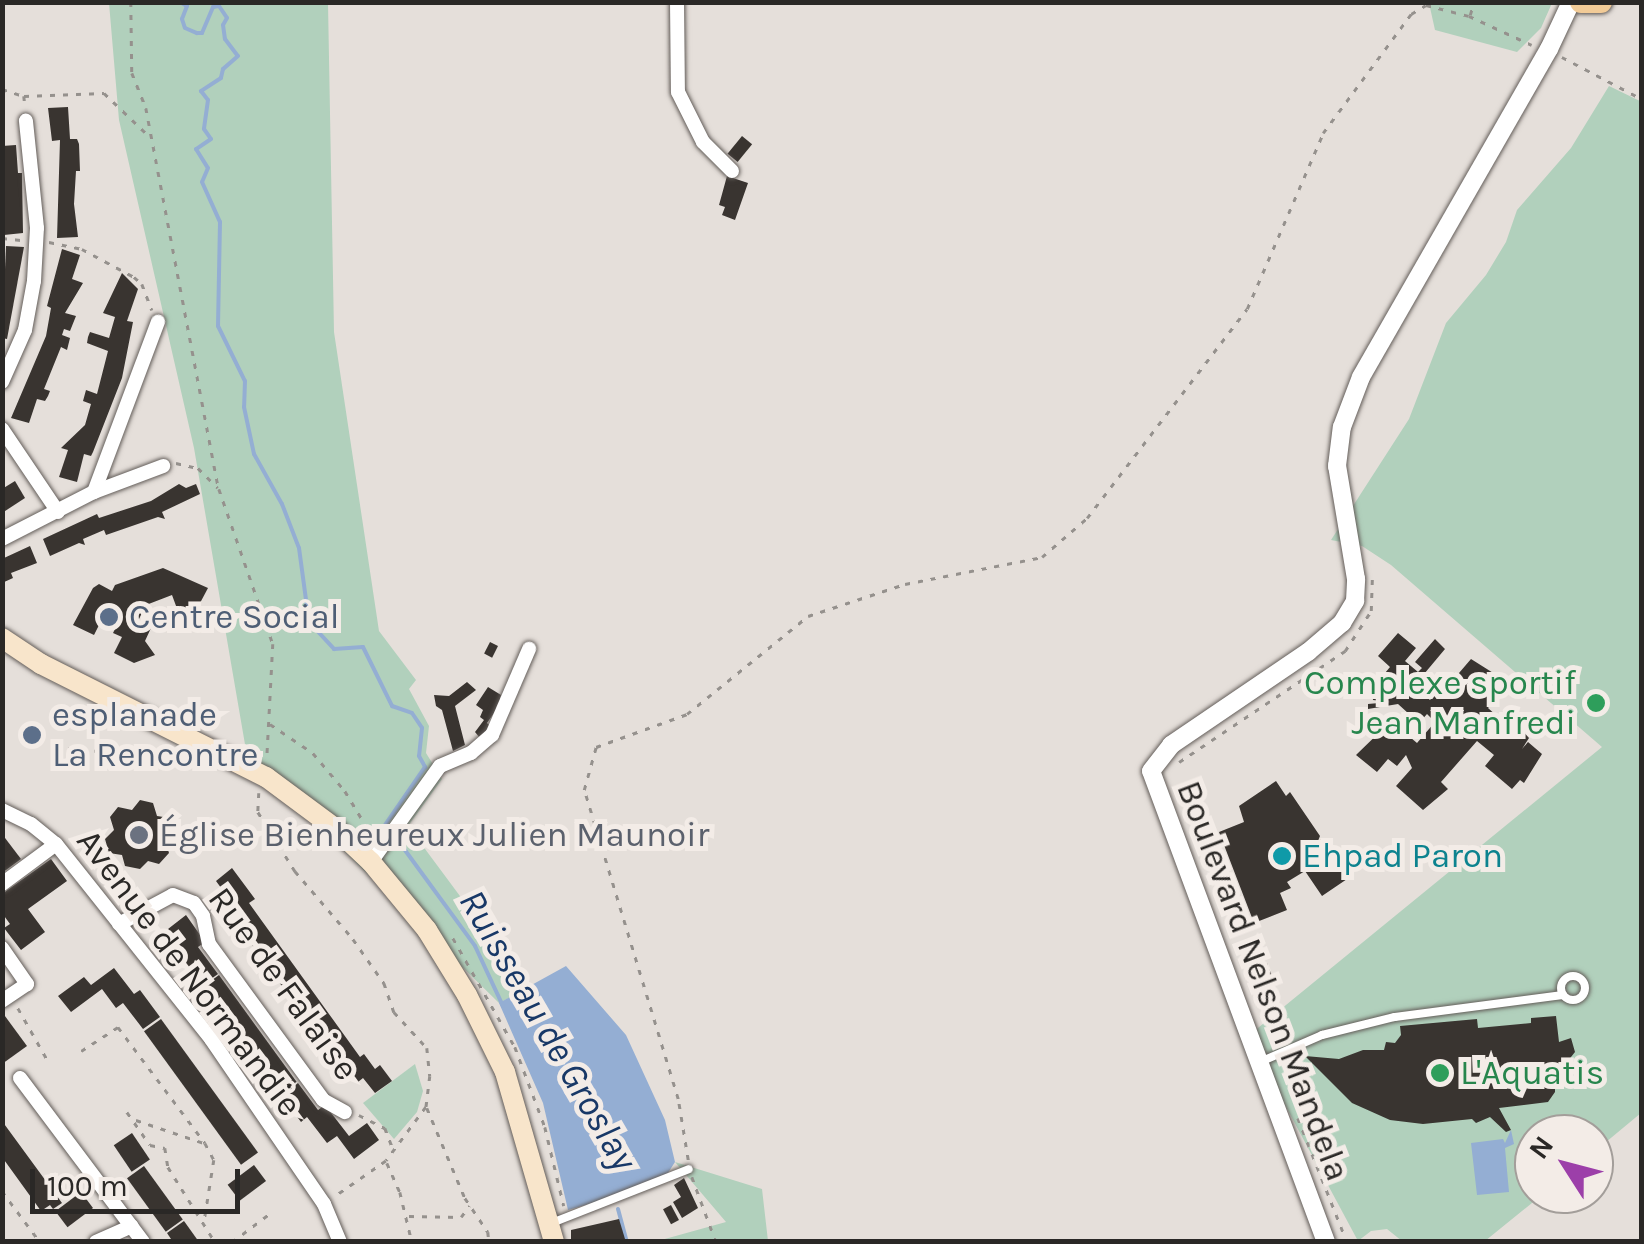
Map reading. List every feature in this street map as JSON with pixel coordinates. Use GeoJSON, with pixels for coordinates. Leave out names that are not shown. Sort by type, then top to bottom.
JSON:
{"type":"FeatureCollection","features":[{"type":"Feature","properties":{"kind":"main road"},"geometry":{"type":"LineString","coordinates":[[1581,2],[1601,2]]}},
{"type":"Feature","properties":{"kind":"main road"},"geometry":{"type":"LineString","coordinates":[[2,638],[41,664],[266,776],[375,856],[427,930],[505,1072],[551,1233]]}},
{"type":"Feature","properties":{"kind":"main road"},"geometry":{"type":"LineString","coordinates":[[2,653],[72,692],[162,723]]}},
{"type":"Feature","properties":{"kind":"street"},"geometry":{"type":"LineString","coordinates":[[677,2],[678,92],[702,142],[732,170]]}},
{"type":"Feature","properties":{"kind":"street","name":"Boulevard Nelson Mandela"},"geometry":{"type":"LineString","coordinates":[[1326,1242],[1151,770],[1171,745],[1308,652],[1342,624],[1356,602],[1356,579],[1337,466],[1342,427],[1361,376],[1520,100],[1571,2]]}},
{"type":"Feature","properties":{"kind":"street"},"geometry":{"type":"LineString","coordinates":[[2,382],[25,330],[36,241],[26,121]]}},
{"type":"Feature","properties":{"kind":"street"},"geometry":{"type":"LineString","coordinates":[[94,492],[158,322]]}},
{"type":"Feature","properties":{"kind":"street"},"geometry":{"type":"LineString","coordinates":[[2,429],[58,512]]}},
{"type":"Feature","properties":{"kind":"street"},"geometry":{"type":"LineString","coordinates":[[2,539],[94,492],[163,466]]}},
{"type":"Feature","properties":{"kind":"street"},"geometry":{"type":"LineString","coordinates":[[375,856],[440,766],[471,753],[492,735],[530,649]]}},
{"type":"Feature","properties":{"kind":"street","name":"Avenue de Normandie"},"geometry":{"type":"LineString","coordinates":[[2,810],[32,824],[56,844],[211,1039],[324,1204],[340,1242]]}},
{"type":"Feature","properties":{"kind":"street"},"geometry":{"type":"LineString","coordinates":[[2,884],[56,844]]}},
{"type":"Feature","properties":{"kind":"street","name":"Rue de Falaise"},"geometry":{"type":"LineString","coordinates":[[120,924],[173,895],[194,903],[203,916],[209,944],[322,1100],[345,1112]]}},
{"type":"Feature","properties":{"kind":"street"},"geometry":{"type":"LineString","coordinates":[[2,948],[26,984],[2,1001]]}},
{"type":"Feature","properties":{"kind":"street"},"geometry":{"type":"LineString","coordinates":[[20,1078],[143,1242]]}},
{"type":"Feature","properties":{"kind":"street"},"geometry":{"type":"LineString","coordinates":[[96,1242],[132,1226]]}},
{"type":"Feature","properties":{"kind":"lane"},"geometry":{"type":"LineString","coordinates":[[1260,1062],[1322,1035],[1395,1017],[1563,995]]}},
{"type":"Feature","properties":{"kind":"lane"},"geometry":{"type":"LineString","coordinates":[[551,1233],[689,1169]]}},
{"type":"Feature","properties":{"kind":"path"},"geometry":{"type":"LineString","coordinates":[[131,2],[132,73],[152,138],[219,490],[273,644],[266,776],[258,812],[295,871],[384,983],[394,1012],[427,1048],[430,1076],[426,1108],[386,1162],[324,1204]]}},
{"type":"Feature","properties":{"kind":"path"},"geometry":{"type":"LineString","coordinates":[[716,1242],[689,1169],[678,1099],[584,790],[596,747],[687,714],[808,616],[905,584],[1042,557],[1087,518],[1247,309],[1322,133],[1411,14],[1426,5],[1469,16],[1474,2]]}},
{"type":"Feature","properties":{"kind":"path"},"geometry":{"type":"LineString","coordinates":[[2,89],[24,96],[104,93],[152,138]]}},
{"type":"Feature","properties":{"kind":"path"},"geometry":{"type":"LineString","coordinates":[[24,96],[26,121]]}},
{"type":"Feature","properties":{"kind":"path"},"geometry":{"type":"LineString","coordinates":[[2,238],[82,248],[142,284],[158,322]]}},
{"type":"Feature","properties":{"kind":"path"},"geometry":{"type":"LineString","coordinates":[[163,466],[184,462],[198,468],[219,490]]}},
{"type":"Feature","properties":{"kind":"path"},"geometry":{"type":"LineString","coordinates":[[1175,765],[1346,651],[1371,610],[1371,571]]}},
{"type":"Feature","properties":{"kind":"path"},"geometry":{"type":"LineString","coordinates":[[268,723],[313,753],[344,791],[375,856]]}},
{"type":"Feature","properties":{"kind":"path"},"geometry":{"type":"LineString","coordinates":[[68,748],[169,762],[234,759]]}},
{"type":"Feature","properties":{"kind":"path"},"geometry":{"type":"LineString","coordinates":[[18,1010],[47,1059]]}},
{"type":"Feature","properties":{"kind":"path"},"geometry":{"type":"LineString","coordinates":[[81,1051],[118,1027],[205,1143],[214,1160],[204,1223]]}},
{"type":"Feature","properties":{"kind":"path"},"geometry":{"type":"LineString","coordinates":[[426,1108],[489,1242]]}},
{"type":"Feature","properties":{"kind":"path"},"geometry":{"type":"LineString","coordinates":[[1294,1110],[1348,1242]]}},
{"type":"Feature","properties":{"kind":"path"},"geometry":{"type":"LineString","coordinates":[[128,1112],[150,1145],[166,1148],[168,1167],[216,1242]]}},
{"type":"Feature","properties":{"kind":"path"},"geometry":{"type":"LineString","coordinates":[[345,1112],[371,1118],[385,1128],[393,1150]]}},
{"type":"Feature","properties":{"kind":"path"},"geometry":{"type":"LineString","coordinates":[[133,1121],[205,1143]]}},
{"type":"Feature","properties":{"kind":"path"},"geometry":{"type":"LineString","coordinates":[[386,1162],[408,1216],[412,1242]]}},
{"type":"Feature","properties":{"kind":"path"},"geometry":{"type":"LineString","coordinates":[[2,1190],[40,1242]]}},
{"type":"Feature","properties":{"kind":"path"},"geometry":{"type":"LineString","coordinates":[[408,1216],[462,1217],[469,1204]]}},
{"type":"Feature","properties":{"kind":"path"},"geometry":{"type":"LineString","coordinates":[[232,1242],[273,1212]]}},
{"type":"Feature","properties":{"kind":"green space"},"geometry":{"type":"Polygon","coordinates":[[[1429,2],[1552,3],[1541,28],[1517,52],[1435,30],[1429,2]]]}},
{"type":"Feature","properties":{"kind":"green space"},"geometry":{"type":"Polygon","coordinates":[[[109,3],[328,3],[334,332],[379,631],[416,680],[409,689],[429,726],[426,753],[442,779],[408,826],[477,919],[513,996],[499,1003],[247,756],[194,448],[119,120],[109,3]]]}},
{"type":"Feature","properties":{"kind":"green space","name":"Complexe sportif Jean Manfredi"},"geometry":{"type":"Polygon","coordinates":[[[1609,86],[1642,102],[1641,1113],[1614,1135],[1614,1114],[1514,1114],[1514,1214],[1518,1214],[1485,1241],[1402,1241],[1387,1229],[1371,1231],[1358,1241],[1248,1036],[1602,747],[1391,565],[1362,546],[1331,540],[1409,419],[1446,323],[1486,275],[1506,242],[1517,210],[1571,148],[1609,86]]]}},
{"type":"Feature","properties":{"kind":"green space"},"geometry":{"type":"Polygon","coordinates":[[[415,1064],[423,1091],[417,1112],[394,1139],[363,1103],[415,1064]]]}},
{"type":"Feature","properties":{"kind":"green space"},"geometry":{"type":"Polygon","coordinates":[[[675,1162],[762,1189],[768,1241],[654,1242],[726,1222],[675,1162]]]}},
{"type":"Feature","properties":{"kind":"water"},"geometry":{"type":"Polygon","coordinates":[[[566,966],[626,1035],[665,1120],[675,1162],[666,1176],[641,1189],[568,1210],[543,1103],[499,1003],[566,966]]]}},
{"type":"Feature","properties":{"kind":"water"},"geometry":{"type":"Polygon","coordinates":[[[1511,1130],[1514,1144],[1505,1148],[1509,1192],[1477,1195],[1471,1143],[1503,1139],[1505,1143],[1511,1130]]]}},
{"type":"Feature","properties":{"kind":"building"},"geometry":{"type":"Polygon","coordinates":[[[68,107],[70,139],[77,139],[79,144],[80,171],[76,171],[74,204],[78,237],[57,238],[60,140],[52,141],[48,108],[68,107]]]}},
{"type":"Feature","properties":{"kind":"building"},"geometry":{"type":"Polygon","coordinates":[[[742,136],[752,144],[738,162],[728,154],[742,136]]]}},
{"type":"Feature","properties":{"kind":"building"},"geometry":{"type":"Polygon","coordinates":[[[16,145],[18,173],[22,173],[23,233],[4,235],[2,146],[16,145]]]}},
{"type":"Feature","properties":{"kind":"building"},"geometry":{"type":"Polygon","coordinates":[[[727,176],[748,183],[735,220],[722,215],[725,207],[719,205],[727,176]]]}},
{"type":"Feature","properties":{"kind":"building"},"geometry":{"type":"Polygon","coordinates":[[[6,246],[24,247],[7,339],[2,338],[6,246]]]}},
{"type":"Feature","properties":{"kind":"building"},"geometry":{"type":"Polygon","coordinates":[[[62,249],[80,255],[72,279],[83,283],[65,313],[76,316],[70,331],[64,329],[62,335],[70,338],[67,350],[61,347],[44,389],[50,391],[48,396],[45,401],[37,399],[29,423],[11,418],[46,336],[51,308],[47,306],[62,249]]]}},
{"type":"Feature","properties":{"kind":"building"},"geometry":{"type":"Polygon","coordinates":[[[122,273],[138,289],[127,321],[133,322],[122,378],[91,456],[84,454],[77,482],[59,477],[68,450],[61,448],[85,425],[91,404],[83,401],[86,390],[97,394],[108,351],[87,343],[88,337],[90,332],[109,338],[115,317],[103,313],[122,273]]]}},
{"type":"Feature","properties":{"kind":"building"},"geometry":{"type":"Polygon","coordinates":[[[15,481],[25,498],[2,513],[2,489],[15,481]]]}},
{"type":"Feature","properties":{"kind":"building"},"geometry":{"type":"Polygon","coordinates":[[[179,484],[186,488],[196,484],[200,494],[162,512],[165,519],[158,517],[106,535],[104,530],[83,539],[85,545],[79,543],[50,556],[43,539],[97,514],[99,518],[151,501],[179,484]]]}},
{"type":"Feature","properties":{"kind":"building"},"geometry":{"type":"Polygon","coordinates":[[[30,546],[37,563],[11,573],[13,578],[2,583],[4,558],[30,546]]]}},
{"type":"Feature","properties":{"kind":"building","name":"Centre Social"},"geometry":{"type":"Polygon","coordinates":[[[163,568],[208,588],[191,620],[179,614],[172,595],[146,605],[138,621],[151,628],[145,641],[155,655],[134,663],[114,653],[122,637],[113,633],[115,629],[99,625],[94,635],[73,625],[99,584],[112,591],[115,585],[163,568]]]}},
{"type":"Feature","properties":{"kind":"building"},"geometry":{"type":"Polygon","coordinates":[[[1398,633],[1416,648],[1405,661],[1418,672],[1422,668],[1415,662],[1435,639],[1445,649],[1414,686],[1430,700],[1454,672],[1463,681],[1459,673],[1471,659],[1498,676],[1495,680],[1505,688],[1488,708],[1498,717],[1504,710],[1529,738],[1522,749],[1528,742],[1542,754],[1524,783],[1520,780],[1512,789],[1485,766],[1494,755],[1477,741],[1441,782],[1448,789],[1423,810],[1396,786],[1412,768],[1406,755],[1397,766],[1388,759],[1377,772],[1356,755],[1391,721],[1417,743],[1435,722],[1427,714],[1419,723],[1398,704],[1368,709],[1368,704],[1390,702],[1373,700],[1371,679],[1380,679],[1390,667],[1378,656],[1398,633]]]}},
{"type":"Feature","properties":{"kind":"building"},"geometry":{"type":"Polygon","coordinates":[[[490,642],[498,646],[492,658],[484,654],[490,642]]]}},
{"type":"Feature","properties":{"kind":"building"},"geometry":{"type":"Polygon","coordinates":[[[467,682],[476,690],[455,706],[465,745],[453,751],[434,695],[449,696],[467,682]]]}},
{"type":"Feature","properties":{"kind":"building"},"geometry":{"type":"Polygon","coordinates":[[[488,687],[501,695],[499,706],[487,723],[491,727],[480,738],[475,732],[484,720],[480,717],[483,710],[476,705],[488,687]]]}},
{"type":"Feature","properties":{"kind":"building","name":"Ehpad Paron"},"geometry":{"type":"Polygon","coordinates":[[[1276,781],[1286,796],[1290,792],[1320,836],[1318,841],[1324,838],[1350,877],[1322,896],[1305,871],[1287,882],[1291,888],[1280,893],[1287,910],[1254,923],[1219,832],[1244,822],[1239,806],[1276,781]]]}},
{"type":"Feature","properties":{"kind":"building","name":"Église Bienheureux Julien Maunoir"},"geometry":{"type":"Polygon","coordinates":[[[140,800],[153,803],[157,816],[170,818],[174,831],[165,840],[169,853],[159,864],[148,861],[140,869],[125,866],[122,855],[109,853],[105,839],[114,830],[110,817],[118,807],[132,810],[140,800]]]}},
{"type":"Feature","properties":{"kind":"building"},"geometry":{"type":"Polygon","coordinates":[[[2,834],[21,859],[2,873],[2,834]]]}},
{"type":"Feature","properties":{"kind":"building"},"geometry":{"type":"Polygon","coordinates":[[[51,859],[67,881],[28,909],[45,932],[21,950],[4,928],[10,924],[2,913],[2,894],[51,859]]]}},
{"type":"Feature","properties":{"kind":"building"},"geometry":{"type":"Polygon","coordinates":[[[232,868],[255,899],[249,903],[360,1057],[364,1054],[375,1069],[380,1065],[392,1081],[375,1093],[363,1078],[358,1082],[347,1067],[343,1070],[231,916],[238,911],[216,881],[232,868]]]}},
{"type":"Feature","properties":{"kind":"building"},"geometry":{"type":"Polygon","coordinates":[[[186,915],[205,942],[198,947],[218,974],[201,986],[181,959],[187,955],[168,929],[186,915]]]}},
{"type":"Feature","properties":{"kind":"building"},"geometry":{"type":"Polygon","coordinates":[[[1267,963],[1275,984],[1260,989],[1252,969],[1267,963]]]}},
{"type":"Feature","properties":{"kind":"building"},"geometry":{"type":"Polygon","coordinates":[[[114,968],[134,994],[140,990],[160,1017],[143,1029],[123,1003],[116,1008],[102,989],[71,1012],[58,996],[84,977],[91,985],[114,968]]]}},
{"type":"Feature","properties":{"kind":"building"},"geometry":{"type":"Polygon","coordinates":[[[219,975],[297,1082],[280,1094],[202,987],[219,975]]]}},
{"type":"Feature","properties":{"kind":"building"},"geometry":{"type":"Polygon","coordinates":[[[2,1012],[27,1046],[2,1064],[2,1012]]]}},
{"type":"Feature","properties":{"kind":"building","name":"L'Aquatis"},"geometry":{"type":"Polygon","coordinates":[[[1556,1016],[1559,1042],[1571,1038],[1575,1052],[1555,1077],[1555,1092],[1548,1102],[1499,1108],[1511,1130],[1506,1132],[1490,1117],[1476,1123],[1472,1119],[1423,1124],[1390,1120],[1352,1103],[1305,1056],[1339,1059],[1363,1050],[1384,1050],[1386,1042],[1395,1043],[1401,1035],[1400,1026],[1477,1019],[1478,1028],[1531,1023],[1531,1018],[1556,1016]]]}},
{"type":"Feature","properties":{"kind":"building"},"geometry":{"type":"Polygon","coordinates":[[[161,1019],[258,1152],[241,1165],[144,1031],[161,1019]]]}},
{"type":"Feature","properties":{"kind":"building"},"geometry":{"type":"Polygon","coordinates":[[[298,1083],[318,1110],[325,1105],[349,1136],[367,1123],[379,1140],[354,1159],[337,1136],[327,1143],[307,1117],[301,1122],[282,1096],[298,1083]]]}},
{"type":"Feature","properties":{"kind":"building"},"geometry":{"type":"Polygon","coordinates":[[[2,1121],[62,1203],[53,1209],[50,1205],[41,1211],[2,1157],[2,1121]]]}},
{"type":"Feature","properties":{"kind":"building"},"geometry":{"type":"Polygon","coordinates":[[[132,1133],[150,1160],[132,1172],[114,1145],[132,1133]]]}},
{"type":"Feature","properties":{"kind":"building"},"geometry":{"type":"Polygon","coordinates":[[[254,1165],[266,1181],[240,1201],[228,1185],[254,1165]]]}},
{"type":"Feature","properties":{"kind":"building"},"geometry":{"type":"Polygon","coordinates":[[[144,1166],[183,1219],[166,1232],[127,1178],[144,1166]]]}},
{"type":"Feature","properties":{"kind":"building"},"geometry":{"type":"Polygon","coordinates":[[[684,1178],[698,1208],[682,1218],[673,1202],[681,1197],[674,1185],[684,1178]]]}},
{"type":"Feature","properties":{"kind":"building"},"geometry":{"type":"Polygon","coordinates":[[[81,1192],[93,1208],[67,1227],[55,1211],[81,1192]]]}},
{"type":"Feature","properties":{"kind":"building"},"geometry":{"type":"Polygon","coordinates":[[[671,1205],[679,1220],[671,1224],[663,1209],[671,1205]]]}},
{"type":"Feature","properties":{"kind":"building"},"geometry":{"type":"Polygon","coordinates":[[[619,1219],[625,1239],[571,1242],[571,1230],[619,1219]]]}},
{"type":"Feature","properties":{"kind":"building"},"geometry":{"type":"Polygon","coordinates":[[[184,1221],[199,1242],[173,1242],[167,1233],[184,1221]]]}},
{"type":"Feature","properties":{"kind":"waterway","name":"Ruisseau de Groslay"},"geometry":{"type":"LineString","coordinates":[[180,2],[187,6],[182,19],[185,28],[197,33],[202,33],[213,7],[219,6],[227,18],[223,25],[225,39],[238,56],[223,69],[221,78],[201,91],[208,100],[204,129],[211,139],[196,149],[208,168],[202,182],[220,222],[218,326],[245,381],[244,407],[254,454],[282,504],[299,548],[309,622],[334,649],[363,647],[392,706],[412,713],[422,728],[419,756],[425,767],[385,825]]}},
{"type":"Feature","properties":{"kind":"waterway","name":"Ruisseau de Groslay"},"geometry":{"type":"LineString","coordinates":[[399,842],[475,946],[503,1006]]}},
{"type":"Feature","properties":{"kind":"waterway","name":"Ruisseau de Groslay"},"geometry":{"type":"LineString","coordinates":[[618,1209],[627,1242]]}},
{"type":"Feature","properties":{"kind":"place","name":"Centre Social"},"geometry":{"type":"Point","coordinates":[109,617]}},
{"type":"Feature","properties":{"kind":"place","name":"Complexe sportif Jean Manfredi"},"geometry":{"type":"Point","coordinates":[1596,703]}},
{"type":"Feature","properties":{"kind":"place","name":"esplanade La Rencontre"},"geometry":{"type":"Point","coordinates":[32,735]}},
{"type":"Feature","properties":{"kind":"place","name":"Église Bienheureux Julien Maunoir"},"geometry":{"type":"Point","coordinates":[139,835]}},
{"type":"Feature","properties":{"kind":"place","name":"Ehpad Paron"},"geometry":{"type":"Point","coordinates":[1282,856]}},
{"type":"Feature","properties":{"kind":"place","name":"L'Aquatis"},"geometry":{"type":"Point","coordinates":[1440,1073]}}]}
